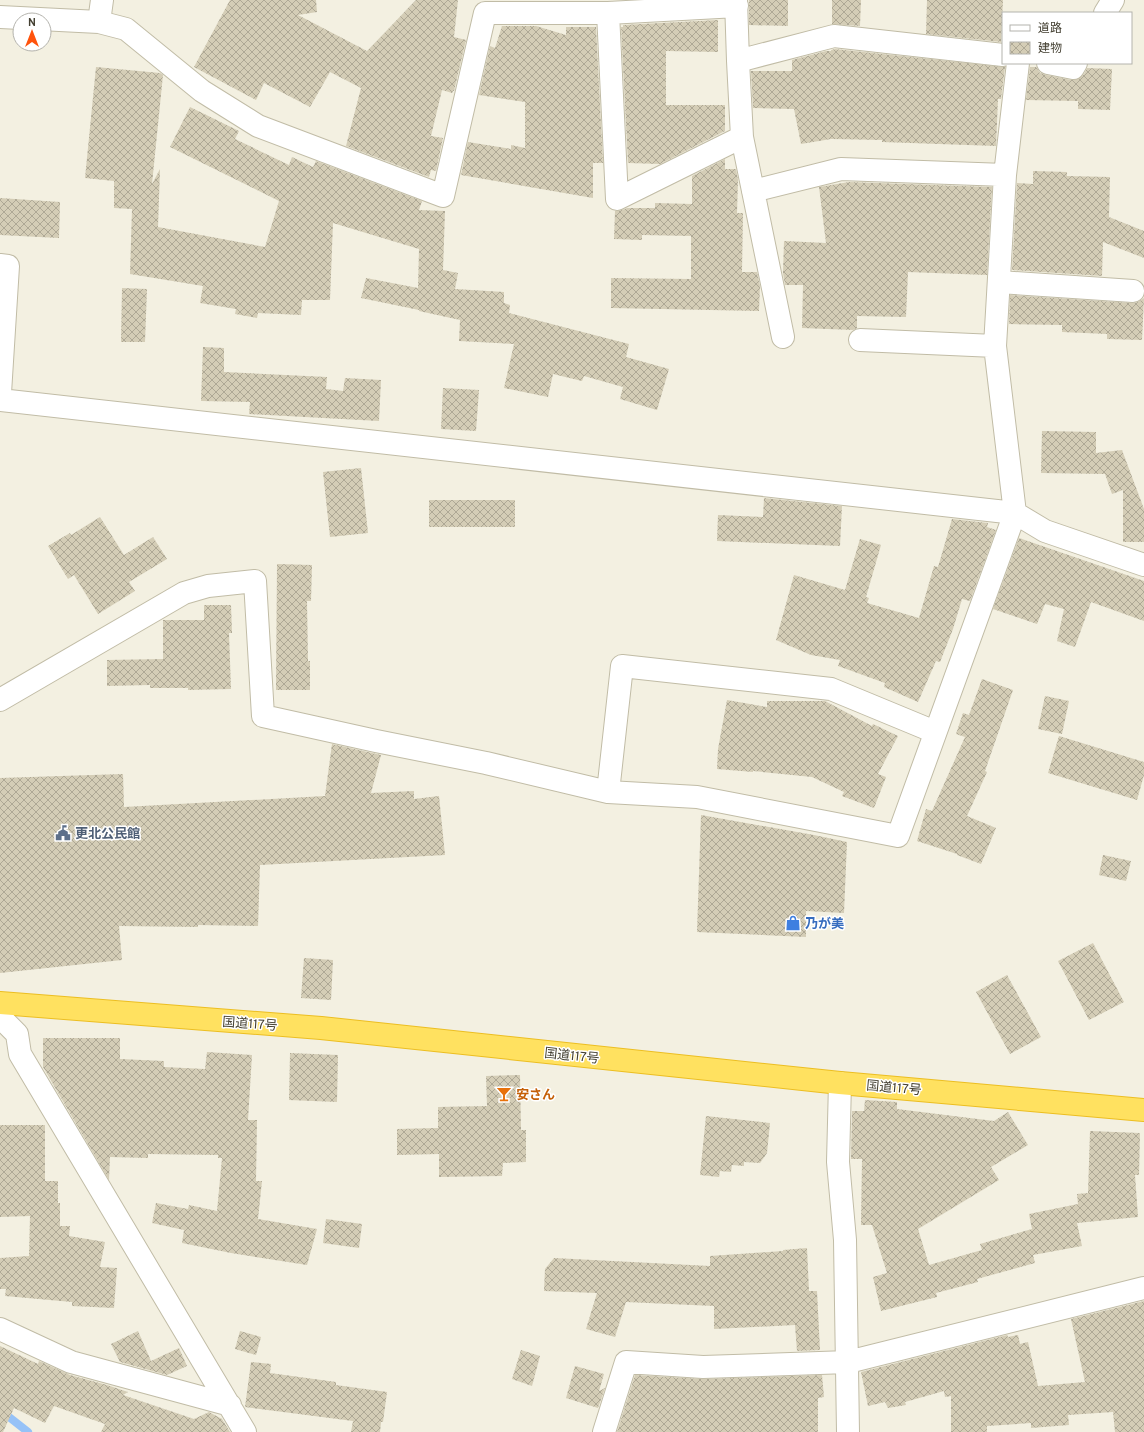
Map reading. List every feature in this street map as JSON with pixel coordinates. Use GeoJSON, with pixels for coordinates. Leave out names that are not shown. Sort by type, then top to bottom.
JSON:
{"type":"FeatureCollection","features":[{"type":"Feature","properties":{"kind":"highway","name":"国道117号"},"geometry":{"type":"LineString","coordinates":[[0,1003],[321,1028],[840,1083],[1144,1110]]}},
{"type":"Feature","properties":{"kind":"street"},"geometry":{"type":"LineString","coordinates":[[99,22],[102,0]]}},
{"type":"Feature","properties":{"kind":"street"},"geometry":{"type":"LineString","coordinates":[[1106,12],[1113,0]]}},
{"type":"Feature","properties":{"kind":"street"},"geometry":{"type":"LineString","coordinates":[[0,17],[99,22],[126,29],[202,91],[258,126],[443,196],[485,7],[608,13],[737,3],[742,137],[783,337]]}},
{"type":"Feature","properties":{"kind":"street"},"geometry":{"type":"LineString","coordinates":[[608,13],[617,199],[742,137]]}},
{"type":"Feature","properties":{"kind":"street"},"geometry":{"type":"LineString","coordinates":[[738,61],[834,36],[1002,55]]}},
{"type":"Feature","properties":{"kind":"street"},"geometry":{"type":"LineString","coordinates":[[0,700],[184,593],[208,586],[255,581],[263,716],[486,763],[608,792],[697,797],[898,836],[1015,513],[995,346],[1005,175],[1018,64]]}},
{"type":"Feature","properties":{"kind":"street"},"geometry":{"type":"LineString","coordinates":[[1053,64],[1073,68],[1075,64]]}},
{"type":"Feature","properties":{"kind":"street"},"geometry":{"type":"LineString","coordinates":[[753,191],[841,169],[1005,175]]}},
{"type":"Feature","properties":{"kind":"street"},"geometry":{"type":"LineString","coordinates":[[0,265],[8,266],[0,393]]}},
{"type":"Feature","properties":{"kind":"street"},"geometry":{"type":"LineString","coordinates":[[999,282],[1133,291]]}},
{"type":"Feature","properties":{"kind":"street"},"geometry":{"type":"LineString","coordinates":[[860,340],[995,346]]}},
{"type":"Feature","properties":{"kind":"street"},"geometry":{"type":"LineString","coordinates":[[0,400],[1015,513],[1045,531],[1144,565]]}},
{"type":"Feature","properties":{"kind":"street"},"geometry":{"type":"LineString","coordinates":[[608,792],[622,666],[831,689],[935,732]]}},
{"type":"Feature","properties":{"kind":"street"},"geometry":{"type":"LineString","coordinates":[[0,1017],[17,1034],[20,1054],[245,1432]]}},
{"type":"Feature","properties":{"kind":"street"},"geometry":{"type":"LineString","coordinates":[[840,1083],[838,1162],[845,1240],[848,1432]]}},
{"type":"Feature","properties":{"kind":"street"},"geometry":{"type":"LineString","coordinates":[[604,1432],[626,1362],[704,1367],[848,1362],[1144,1288]]}},
{"type":"Feature","properties":{"kind":"street"},"geometry":{"type":"LineString","coordinates":[[0,1329],[71,1362],[230,1405]]}},
{"type":"Feature","properties":{"kind":"building"},"geometry":{"type":"Polygon","coordinates":[[[230,0],[316,0],[317,12],[298,15],[367,51],[416,0],[458,0],[454,37],[466,40],[454,91],[452,93],[442,90],[431,136],[443,138],[436,171],[431,170],[429,177],[346,146],[361,88],[330,72],[310,107],[264,83],[256,100],[194,67],[230,0]]]}},
{"type":"Feature","properties":{"kind":"building"},"geometry":{"type":"Polygon","coordinates":[[[749,0],[788,0],[788,26],[749,25],[749,0]]]}},
{"type":"Feature","properties":{"kind":"building"},"geometry":{"type":"Polygon","coordinates":[[[832,0],[861,0],[860,26],[832,24],[832,0]]]}},
{"type":"Feature","properties":{"kind":"building"},"geometry":{"type":"Polygon","coordinates":[[[927,0],[1003,0],[1001,42],[926,34],[927,0]]]}},
{"type":"Feature","properties":{"kind":"building"},"geometry":{"type":"Polygon","coordinates":[[[718,20],[718,52],[666,51],[666,105],[725,105],[725,131],[660,164],[628,163],[621,27],[623,27],[623,25],[718,20]]]}},
{"type":"Feature","properties":{"kind":"building"},"geometry":{"type":"Polygon","coordinates":[[[502,26],[536,26],[566,35],[566,27],[596,27],[603,163],[593,163],[593,198],[461,175],[468,142],[511,149],[511,145],[525,148],[525,102],[479,95],[490,46],[495,48],[502,26]]]}},
{"type":"Feature","properties":{"kind":"building"},"geometry":{"type":"Polygon","coordinates":[[[835,49],[1005,67],[1001,99],[998,99],[996,146],[831,139],[801,144],[794,109],[753,108],[751,71],[792,71],[792,60],[835,49]]]}},
{"type":"Feature","properties":{"kind":"building"},"geometry":{"type":"Polygon","coordinates":[[[96,67],[160,73],[163,75],[152,184],[160,169],[158,227],[265,247],[279,201],[170,147],[190,107],[239,131],[235,139],[289,165],[292,157],[313,167],[316,161],[422,201],[419,210],[445,211],[443,270],[458,273],[455,289],[504,292],[504,303],[510,305],[509,313],[629,344],[626,357],[669,369],[657,410],[620,399],[623,387],[584,376],[582,381],[553,374],[548,397],[504,388],[514,344],[459,341],[460,320],[361,298],[366,278],[418,288],[419,249],[333,223],[330,300],[302,300],[301,315],[258,313],[257,318],[235,314],[236,309],[200,303],[203,286],[130,274],[132,209],[114,208],[114,181],[85,178],[96,67]]]}},
{"type":"Feature","properties":{"kind":"building"},"geometry":{"type":"Polygon","coordinates":[[[1030,67],[1036,67],[1040,73],[1046,75],[1071,80],[1078,79],[1084,74],[1087,68],[1112,69],[1110,110],[1078,109],[1078,101],[1026,100],[1030,67]]]}},
{"type":"Feature","properties":{"kind":"building"},"geometry":{"type":"Polygon","coordinates":[[[725,159],[725,169],[736,169],[738,180],[737,213],[743,213],[742,272],[757,272],[760,286],[759,311],[611,308],[611,278],[691,279],[691,236],[642,235],[642,240],[614,239],[615,211],[627,208],[655,208],[655,203],[692,204],[692,176],[725,159]]]}},
{"type":"Feature","properties":{"kind":"building"},"geometry":{"type":"Polygon","coordinates":[[[1033,171],[1067,172],[1067,176],[1110,177],[1109,217],[1144,231],[1144,258],[1103,242],[1102,276],[1012,270],[1017,183],[1033,184],[1033,171]]]}},
{"type":"Feature","properties":{"kind":"building"},"geometry":{"type":"Polygon","coordinates":[[[849,182],[992,187],[987,275],[908,272],[906,317],[857,316],[857,328],[853,330],[802,328],[803,285],[785,285],[783,273],[784,241],[826,243],[819,187],[849,182]]]}},
{"type":"Feature","properties":{"kind":"building"},"geometry":{"type":"Polygon","coordinates":[[[0,198],[60,202],[59,238],[0,235],[0,198]]]}},
{"type":"Feature","properties":{"kind":"building"},"geometry":{"type":"Polygon","coordinates":[[[122,288],[147,289],[145,342],[121,342],[122,288]]]}},
{"type":"Feature","properties":{"kind":"building"},"geometry":{"type":"Polygon","coordinates":[[[1010,295],[1132,303],[1138,302],[1144,298],[1142,340],[1107,339],[1107,334],[1062,332],[1062,325],[1009,324],[1010,295]]]}},
{"type":"Feature","properties":{"kind":"building"},"geometry":{"type":"Polygon","coordinates":[[[203,347],[224,348],[224,372],[327,377],[326,389],[343,391],[345,378],[381,380],[379,421],[249,414],[250,402],[201,401],[203,347]]]}},
{"type":"Feature","properties":{"kind":"building"},"geometry":{"type":"Polygon","coordinates":[[[443,388],[479,390],[476,431],[441,429],[443,388]]]}},
{"type":"Feature","properties":{"kind":"building"},"geometry":{"type":"Polygon","coordinates":[[[1042,431],[1096,432],[1096,453],[1122,450],[1144,509],[1144,542],[1123,542],[1123,490],[1112,494],[1105,474],[1041,473],[1042,431]]]}},
{"type":"Feature","properties":{"kind":"building"},"geometry":{"type":"Polygon","coordinates":[[[361,468],[368,533],[330,537],[323,472],[361,468]]]}},
{"type":"Feature","properties":{"kind":"building"},"geometry":{"type":"Polygon","coordinates":[[[764,498],[842,506],[840,546],[717,541],[718,515],[763,517],[764,498]]]}},
{"type":"Feature","properties":{"kind":"building"},"geometry":{"type":"Polygon","coordinates":[[[429,500],[515,500],[515,527],[429,527],[429,500]]]}},
{"type":"Feature","properties":{"kind":"building"},"geometry":{"type":"Polygon","coordinates":[[[100,517],[124,555],[153,537],[167,559],[129,582],[135,591],[98,614],[74,575],[68,579],[48,546],[70,533],[71,535],[100,517]]]}},
{"type":"Feature","properties":{"kind":"building"},"geometry":{"type":"Polygon","coordinates":[[[952,519],[988,523],[987,527],[996,530],[970,601],[962,599],[953,629],[940,662],[936,661],[918,702],[884,687],[885,683],[838,666],[840,660],[811,655],[776,640],[794,575],[845,590],[860,539],[881,545],[866,597],[869,598],[867,603],[919,618],[934,566],[938,567],[952,519]]]}},
{"type":"Feature","properties":{"kind":"building"},"geometry":{"type":"Polygon","coordinates":[[[1019,538],[1144,581],[1144,621],[1091,602],[1075,647],[1057,641],[1064,609],[1045,604],[1037,624],[993,609],[1019,538]]]}},
{"type":"Feature","properties":{"kind":"building"},"geometry":{"type":"Polygon","coordinates":[[[277,564],[312,565],[311,601],[307,601],[310,690],[276,690],[277,564]]]}},
{"type":"Feature","properties":{"kind":"building"},"geometry":{"type":"Polygon","coordinates":[[[204,605],[231,605],[232,633],[229,633],[231,689],[188,690],[188,688],[150,688],[150,685],[107,686],[107,660],[163,659],[163,620],[204,620],[204,605]]]}},
{"type":"Feature","properties":{"kind":"building"},"geometry":{"type":"Polygon","coordinates":[[[982,679],[1013,690],[985,771],[987,772],[967,816],[996,828],[981,864],[957,854],[917,841],[926,809],[932,811],[965,737],[956,734],[963,713],[969,715],[982,679]]]}},
{"type":"Feature","properties":{"kind":"building"},"geometry":{"type":"Polygon","coordinates":[[[1045,696],[1069,701],[1062,734],[1038,729],[1045,696]]]}},
{"type":"Feature","properties":{"kind":"building"},"geometry":{"type":"Polygon","coordinates":[[[727,700],[767,707],[767,701],[825,701],[872,726],[873,724],[898,736],[878,774],[886,777],[874,808],[842,796],[844,792],[812,777],[717,769],[718,749],[727,700]]]}},
{"type":"Feature","properties":{"kind":"building"},"geometry":{"type":"Polygon","coordinates":[[[1059,736],[1144,762],[1144,775],[1137,800],[1048,773],[1059,736]]]}},
{"type":"Feature","properties":{"kind":"building"},"geometry":{"type":"Polygon","coordinates":[[[332,744],[381,755],[371,793],[414,791],[414,799],[439,796],[445,855],[260,865],[258,926],[119,926],[122,960],[0,973],[0,778],[123,774],[124,807],[325,796],[332,744]]]}},
{"type":"Feature","properties":{"kind":"building"},"geometry":{"type":"Polygon","coordinates":[[[701,815],[847,842],[844,913],[806,911],[806,937],[697,932],[701,815]]]}},
{"type":"Feature","properties":{"kind":"building"},"geometry":{"type":"Polygon","coordinates":[[[1103,855],[1131,861],[1126,881],[1099,875],[1103,855]]]}},
{"type":"Feature","properties":{"kind":"building"},"geometry":{"type":"Polygon","coordinates":[[[1093,943],[1124,1002],[1089,1020],[1058,961],[1093,943]]]}},
{"type":"Feature","properties":{"kind":"building"},"geometry":{"type":"Polygon","coordinates":[[[304,958],[333,960],[331,1000],[301,998],[304,958]]]}},
{"type":"Feature","properties":{"kind":"building"},"geometry":{"type":"Polygon","coordinates":[[[1007,975],[1041,1037],[1010,1054],[976,992],[1007,975]]]}},
{"type":"Feature","properties":{"kind":"building"},"geometry":{"type":"Polygon","coordinates":[[[43,1038],[120,1038],[120,1059],[164,1061],[164,1067],[205,1069],[207,1052],[252,1055],[248,1120],[257,1120],[256,1181],[262,1181],[258,1219],[317,1229],[307,1265],[231,1253],[182,1243],[184,1230],[152,1223],[156,1203],[188,1209],[189,1205],[217,1211],[222,1158],[218,1158],[218,1155],[148,1154],[148,1158],[110,1157],[109,1180],[43,1067],[43,1038]]]}},
{"type":"Feature","properties":{"kind":"building"},"geometry":{"type":"Polygon","coordinates":[[[290,1053],[338,1055],[337,1102],[289,1100],[290,1053]]]}},
{"type":"Feature","properties":{"kind":"building"},"geometry":{"type":"Polygon","coordinates":[[[520,1075],[521,1130],[526,1130],[526,1162],[503,1163],[502,1176],[439,1177],[439,1154],[397,1155],[397,1129],[438,1128],[438,1107],[487,1106],[486,1076],[520,1075]]]}},
{"type":"Feature","properties":{"kind":"building"},"geometry":{"type":"Polygon","coordinates":[[[865,1100],[897,1102],[897,1109],[994,1121],[1008,1112],[1028,1145],[991,1167],[999,1180],[918,1229],[929,1265],[982,1250],[980,1244],[1032,1229],[1029,1214],[1078,1204],[1077,1194],[1088,1193],[1090,1131],[1140,1133],[1139,1175],[1135,1175],[1138,1217],[1077,1223],[1082,1246],[1033,1255],[1035,1263],[977,1279],[978,1282],[936,1293],[937,1297],[881,1311],[873,1277],[887,1273],[872,1225],[861,1225],[862,1159],[851,1159],[852,1111],[864,1111],[865,1100]]]}},
{"type":"Feature","properties":{"kind":"building"},"geometry":{"type":"Polygon","coordinates":[[[706,1116],[770,1123],[767,1153],[760,1163],[744,1162],[744,1166],[732,1165],[731,1172],[720,1171],[719,1177],[700,1175],[706,1116]]]}},
{"type":"Feature","properties":{"kind":"building"},"geometry":{"type":"Polygon","coordinates":[[[0,1125],[45,1125],[45,1181],[58,1181],[60,1226],[70,1226],[69,1236],[105,1242],[100,1267],[117,1268],[114,1308],[72,1306],[72,1302],[5,1296],[6,1289],[0,1289],[0,1258],[29,1256],[30,1216],[0,1217],[0,1125]]]}},
{"type":"Feature","properties":{"kind":"building"},"geometry":{"type":"Polygon","coordinates":[[[326,1219],[362,1224],[359,1248],[323,1243],[326,1219]]]}},
{"type":"Feature","properties":{"kind":"building"},"geometry":{"type":"Polygon","coordinates":[[[807,1248],[809,1291],[817,1291],[820,1350],[797,1351],[795,1325],[714,1329],[714,1306],[626,1302],[615,1337],[586,1329],[597,1293],[544,1291],[545,1269],[554,1258],[710,1266],[710,1256],[807,1248]]]}},
{"type":"Feature","properties":{"kind":"building"},"geometry":{"type":"Polygon","coordinates":[[[1144,1301],[1144,1432],[1115,1432],[1113,1412],[1068,1415],[1069,1425],[1031,1428],[1031,1423],[987,1426],[987,1432],[951,1432],[951,1396],[945,1397],[944,1391],[905,1402],[906,1405],[888,1408],[885,1402],[868,1406],[861,1372],[1007,1335],[1008,1337],[1018,1335],[1020,1344],[1028,1342],[1038,1386],[1085,1382],[1071,1319],[1144,1301]]]}},
{"type":"Feature","properties":{"kind":"building"},"geometry":{"type":"Polygon","coordinates":[[[138,1331],[151,1361],[179,1348],[187,1366],[167,1375],[120,1362],[111,1344],[138,1331]]]}},
{"type":"Feature","properties":{"kind":"building"},"geometry":{"type":"Polygon","coordinates":[[[240,1331],[261,1337],[256,1355],[235,1349],[240,1331]]]}},
{"type":"Feature","properties":{"kind":"building"},"geometry":{"type":"Polygon","coordinates":[[[0,1346],[38,1364],[39,1361],[70,1375],[128,1392],[123,1395],[194,1419],[209,1412],[222,1419],[230,1432],[101,1432],[105,1424],[54,1406],[45,1423],[14,1408],[3,1432],[0,1432],[0,1346]]]}},
{"type":"Feature","properties":{"kind":"building"},"geometry":{"type":"Polygon","coordinates":[[[521,1350],[540,1356],[532,1386],[512,1379],[521,1350]]]}},
{"type":"Feature","properties":{"kind":"building"},"geometry":{"type":"Polygon","coordinates":[[[251,1362],[271,1364],[270,1373],[336,1382],[336,1385],[387,1392],[383,1422],[381,1422],[380,1432],[351,1432],[353,1421],[245,1407],[251,1362]]]}},
{"type":"Feature","properties":{"kind":"building"},"geometry":{"type":"Polygon","coordinates":[[[575,1366],[604,1374],[599,1391],[605,1388],[598,1408],[566,1398],[575,1366]]]}},
{"type":"Feature","properties":{"kind":"building"},"geometry":{"type":"Polygon","coordinates":[[[635,1375],[703,1379],[822,1375],[824,1397],[818,1398],[818,1432],[617,1432],[635,1375]]]}},
{"type":"Feature","properties":{"kind":"waterway"},"geometry":{"type":"LineString","coordinates":[[0,1410],[28,1432]]}},
{"type":"Feature","properties":{"kind":"place","name":"更北公民館"},"geometry":{"type":"Point","coordinates":[63,833]}},
{"type":"Feature","properties":{"kind":"place","name":"乃が美"},"geometry":{"type":"Point","coordinates":[793,923]}},
{"type":"Feature","properties":{"kind":"place","name":"安さん"},"geometry":{"type":"Point","coordinates":[504,1094]}}]}
